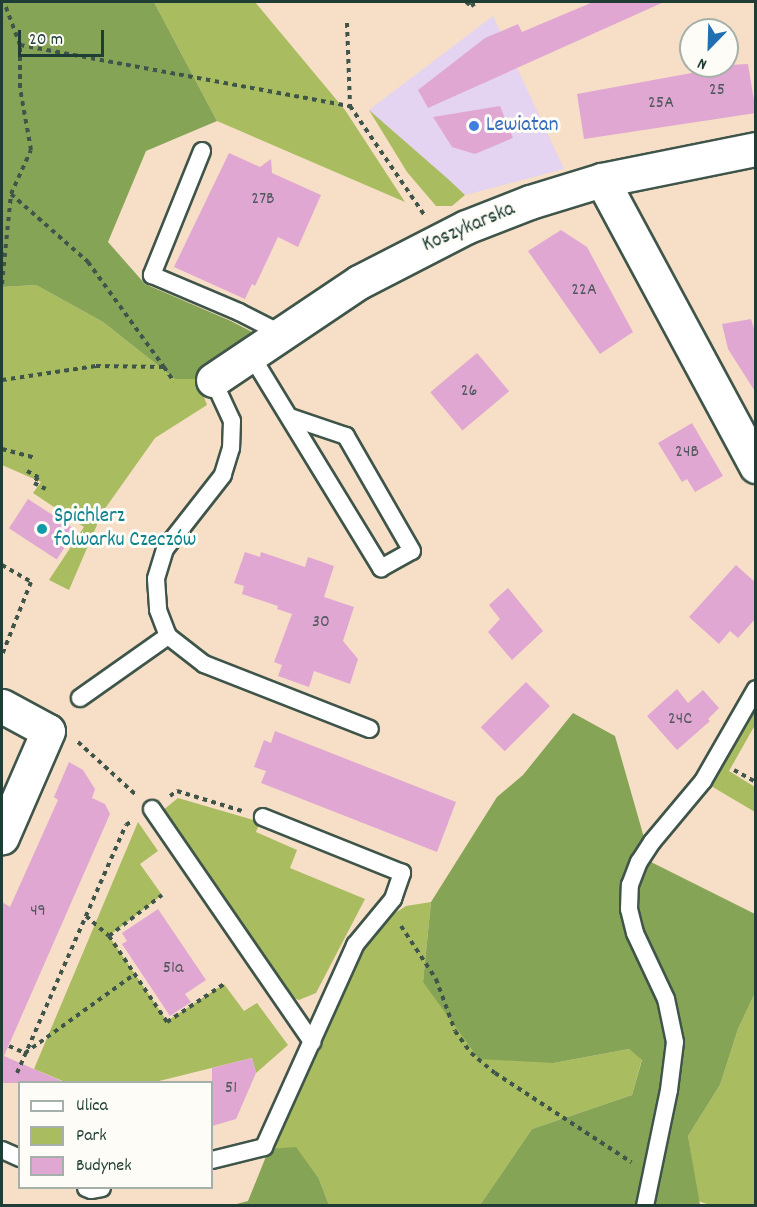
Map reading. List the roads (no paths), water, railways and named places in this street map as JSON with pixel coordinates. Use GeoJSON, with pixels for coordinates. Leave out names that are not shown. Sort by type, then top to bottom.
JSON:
{"type":"FeatureCollection","features":[{"type":"Feature","properties":{"kind":"street","name":"Koszykarska"},"geometry":{"type":"LineString","coordinates":[[213,380],[359,282],[440,238],[530,202],[602,180],[756,149]]}},
{"type":"Feature","properties":{"kind":"street"},"geometry":{"type":"LineString","coordinates":[[602,180],[756,466]]}},
{"type":"Feature","properties":{"kind":"street"},"geometry":{"type":"LineString","coordinates":[[2,706],[48,731],[2,837]]}},
{"type":"Feature","properties":{"kind":"lane"},"geometry":{"type":"LineString","coordinates":[[202,152],[152,275],[239,312],[280,333]]}},
{"type":"Feature","properties":{"kind":"lane"},"geometry":{"type":"LineString","coordinates":[[251,355],[381,568],[412,551],[346,436],[290,417]]}},
{"type":"Feature","properties":{"kind":"lane"},"geometry":{"type":"LineString","coordinates":[[213,380],[232,421],[231,448],[223,475],[165,549],[156,579],[158,610],[168,636],[204,664],[370,729]]}},
{"type":"Feature","properties":{"kind":"lane"},"geometry":{"type":"LineString","coordinates":[[80,699],[168,636]]}},
{"type":"Feature","properties":{"kind":"lane"},"geometry":{"type":"LineString","coordinates":[[645,1206],[669,1090],[675,1042],[666,999],[635,933],[629,909],[630,885],[639,862],[652,842],[703,781],[756,689]]}},
{"type":"Feature","properties":{"kind":"lane"},"geometry":{"type":"LineString","coordinates":[[152,808],[312,1042]]}},
{"type":"Feature","properties":{"kind":"lane"},"geometry":{"type":"LineString","coordinates":[[213,1160],[264,1146],[355,945],[393,899],[402,873],[263,817]]}},
{"type":"Feature","properties":{"kind":"lane"},"geometry":{"type":"LineString","coordinates":[[2,1150],[18,1157]]}},
{"type":"Feature","properties":{"kind":"place","name":"Lewiatan"},"geometry":{"type":"Point","coordinates":[474,126]}},
{"type":"Feature","properties":{"kind":"place","name":"Spichlerz folwarku Czeczów"},"geometry":{"type":"Point","coordinates":[42,529]}}]}
